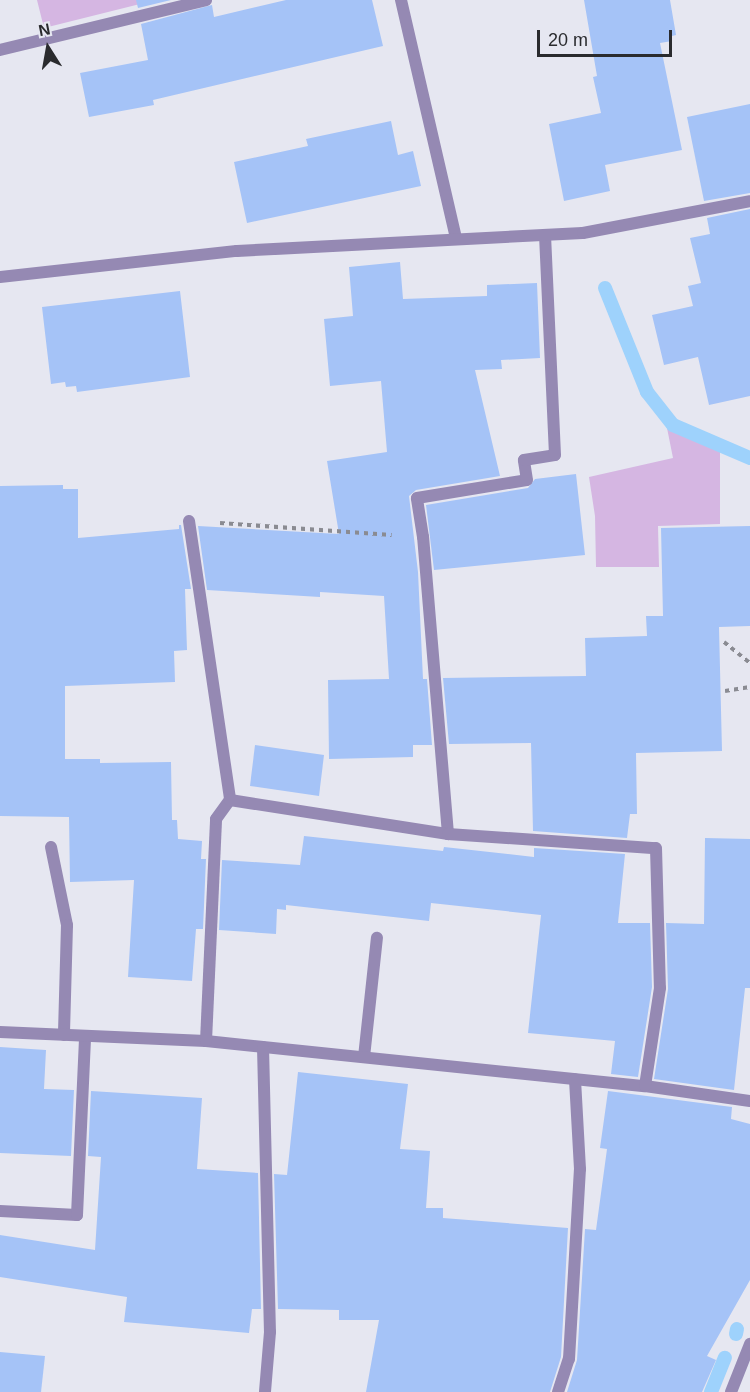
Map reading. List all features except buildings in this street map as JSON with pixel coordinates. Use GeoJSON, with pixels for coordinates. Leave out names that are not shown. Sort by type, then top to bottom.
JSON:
{"type":"FeatureCollection","features":[{"type":"Feature","properties":{"kind":"street"},"geometry":{"type":"LineString","coordinates":[[0,50],[206,0]]}},
{"type":"Feature","properties":{"kind":"street"},"geometry":{"type":"LineString","coordinates":[[401,0],[456,239]]}},
{"type":"Feature","properties":{"kind":"street"},"geometry":{"type":"LineString","coordinates":[[0,278],[237,251],[583,233],[750,201]]}},
{"type":"Feature","properties":{"kind":"street"},"geometry":{"type":"LineString","coordinates":[[448,834],[423,537],[417,498],[527,480],[524,460],[555,455],[545,235]]}},
{"type":"Feature","properties":{"kind":"street"},"geometry":{"type":"LineString","coordinates":[[189,521],[230,800],[216,819],[206,1041]]}},
{"type":"Feature","properties":{"kind":"street"},"geometry":{"type":"LineString","coordinates":[[230,800],[448,834],[656,848],[660,988],[645,1086]]}},
{"type":"Feature","properties":{"kind":"street"},"geometry":{"type":"LineString","coordinates":[[51,847],[67,926],[64,1035]]}},
{"type":"Feature","properties":{"kind":"street"},"geometry":{"type":"LineString","coordinates":[[364,1057],[377,938]]}},
{"type":"Feature","properties":{"kind":"street"},"geometry":{"type":"LineString","coordinates":[[0,1032],[206,1041],[645,1086],[750,1101]]}},
{"type":"Feature","properties":{"kind":"street"},"geometry":{"type":"LineString","coordinates":[[0,1211],[77,1215],[85,1036]]}},
{"type":"Feature","properties":{"kind":"street"},"geometry":{"type":"LineString","coordinates":[[263,1047],[270,1332],[265,1392]]}},
{"type":"Feature","properties":{"kind":"street"},"geometry":{"type":"LineString","coordinates":[[558,1392],[569,1359],[580,1169],[575,1079]]}},
{"type":"Feature","properties":{"kind":"street"},"geometry":{"type":"LineString","coordinates":[[733,1391],[750,1344]]}},
{"type":"Feature","properties":{"kind":"path"},"geometry":{"type":"LineString","coordinates":[[189,521],[423,537]]}},
{"type":"Feature","properties":{"kind":"path"},"geometry":{"type":"LineString","coordinates":[[724,642],[750,663]]}},
{"type":"Feature","properties":{"kind":"path"},"geometry":{"type":"LineString","coordinates":[[725,691],[750,687]]}},
{"type":"Feature","properties":{"kind":"shaded area"},"geometry":{"type":"Polygon","coordinates":[[[37,0],[156,0],[44,28],[37,0]]]}},
{"type":"Feature","properties":{"kind":"shaded area"},"geometry":{"type":"Polygon","coordinates":[[[667,428],[720,450],[720,524],[658,526],[659,567],[596,567],[595,516],[589,477],[673,458],[667,428]]]}},
{"type":"Feature","properties":{"kind":"waterway"},"geometry":{"type":"LineString","coordinates":[[605,288],[647,392],[673,425],[750,458]]}},
{"type":"Feature","properties":{"kind":"waterway"},"geometry":{"type":"LineString","coordinates":[[736,1334],[737,1329]]}},
{"type":"Feature","properties":{"kind":"waterway"},"geometry":{"type":"LineString","coordinates":[[711,1392],[725,1358]]}}]}
